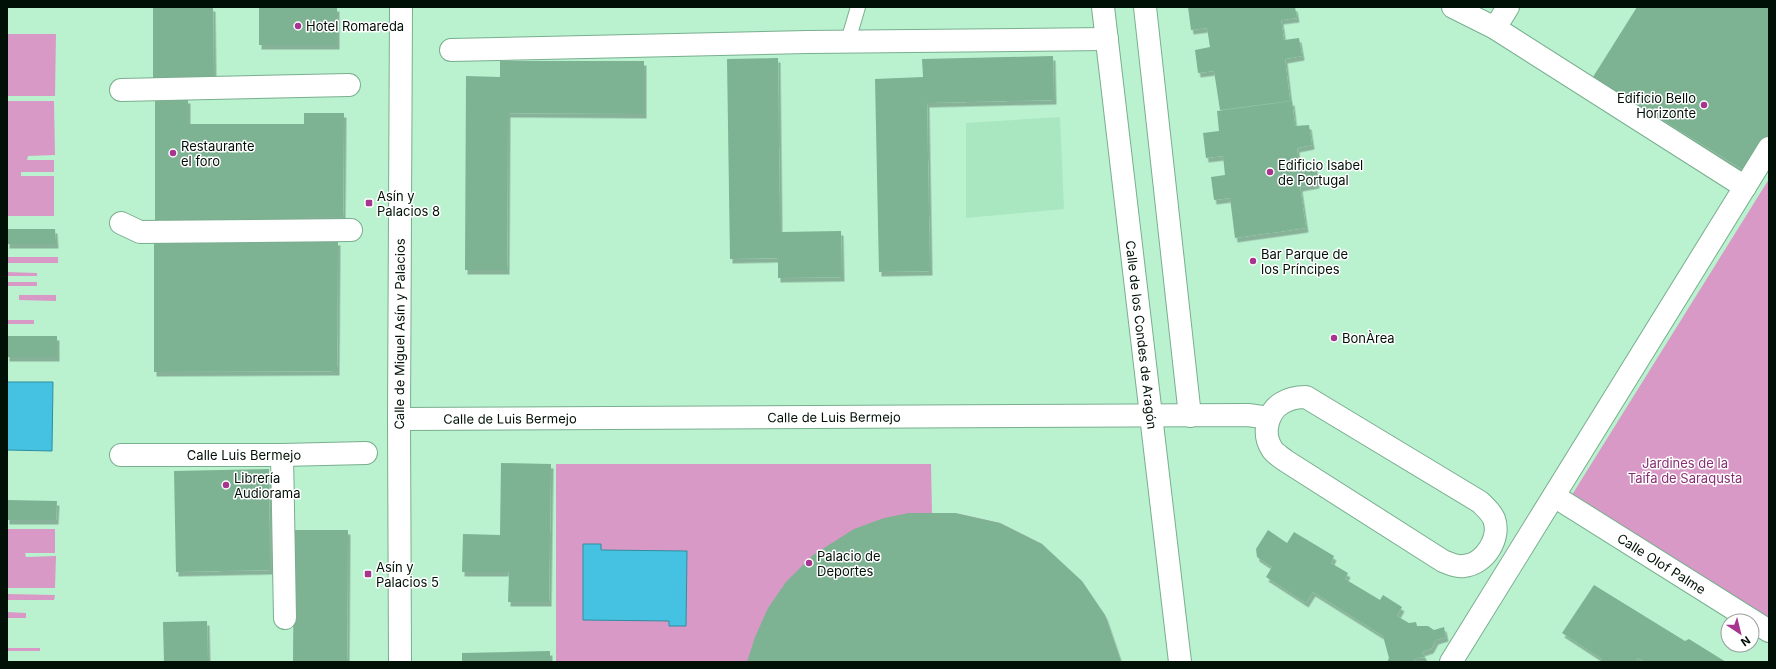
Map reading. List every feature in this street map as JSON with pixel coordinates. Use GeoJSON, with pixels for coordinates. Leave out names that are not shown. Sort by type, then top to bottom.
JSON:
{"type":"FeatureCollection","features":[{"type":"Feature","properties":{"kind":"street","name":"Calle de Miguel Asín y Palacios"},"geometry":{"type":"LineString","coordinates":[[400,662],[399,419],[401,7]]}},
{"type":"Feature","properties":{"kind":"street","name":"Calle de los Condes de Aragón"},"geometry":{"type":"LineString","coordinates":[[1103,7],[1180,662]]}},
{"type":"Feature","properties":{"kind":"street"},"geometry":{"type":"LineString","coordinates":[[1145,7],[1190,416]]}},
{"type":"Feature","properties":{"kind":"street"},"geometry":{"type":"LineString","coordinates":[[1453,7],[1495,28],[1745,187]]}},
{"type":"Feature","properties":{"kind":"street"},"geometry":{"type":"LineString","coordinates":[[1495,28],[1508,7]]}},
{"type":"Feature","properties":{"kind":"street"},"geometry":{"type":"LineString","coordinates":[[451,50],[848,41],[1107,39]]}},
{"type":"Feature","properties":{"kind":"street"},"geometry":{"type":"LineString","coordinates":[[121,90],[348,85]]}},
{"type":"Feature","properties":{"kind":"street"},"geometry":{"type":"LineString","coordinates":[[1451,662],[1769,148]]}},
{"type":"Feature","properties":{"kind":"street"},"geometry":{"type":"LineString","coordinates":[[121,223],[140,232],[351,230]]}},
{"type":"Feature","properties":{"kind":"street"},"geometry":{"type":"LineString","coordinates":[[1306,397],[1480,502],[1489,510],[1494,519],[1496,530],[1491,546],[1475,563],[1465,566],[1455,566],[1443,561],[1279,456],[1273,450],[1267,436],[1269,418],[1282,403],[1292,398],[1306,397]]}},
{"type":"Feature","properties":{"kind":"street","name":"Calle de Luis Bermejo"},"geometry":{"type":"LineString","coordinates":[[399,419],[1248,415],[1269,418]]}},
{"type":"Feature","properties":{"kind":"street","name":"Calle Luis Bermejo"},"geometry":{"type":"LineString","coordinates":[[121,455],[282,456],[366,453]]}},
{"type":"Feature","properties":{"kind":"street"},"geometry":{"type":"LineString","coordinates":[[282,456],[285,618]]}},
{"type":"Feature","properties":{"kind":"street","name":"Calle Olof Palme"},"geometry":{"type":"LineString","coordinates":[[1554,496],[1769,631]]}},
{"type":"Feature","properties":{"kind":"lane"},"geometry":{"type":"LineString","coordinates":[[848,41],[858,7]]}},
{"type":"Feature","properties":{"kind":"shaded area"},"geometry":{"type":"Polygon","coordinates":[[[1060,117],[1064,209],[966,218],[966,123],[1060,117]]]}},
{"type":"Feature","properties":{"kind":"green space"},"geometry":{"type":"Polygon","coordinates":[[[7,34],[56,34],[55,96],[7,96],[7,34]]]}},
{"type":"Feature","properties":{"kind":"green space"},"geometry":{"type":"Polygon","coordinates":[[[7,101],[54,101],[55,155],[28,156],[27,160],[54,160],[54,172],[21,172],[21,176],[54,176],[54,216],[7,216],[7,101]]]}},
{"type":"Feature","properties":{"kind":"green space","name":"Jardines de la Taifa de Saraqusta"},"geometry":{"type":"Polygon","coordinates":[[[1769,179],[1769,621],[1760,615],[1760,613],[1756,613],[1570,498],[1769,179]]]}},
{"type":"Feature","properties":{"kind":"green space"},"geometry":{"type":"Polygon","coordinates":[[[7,257],[58,257],[58,263],[7,263],[7,257]]]}},
{"type":"Feature","properties":{"kind":"green space"},"geometry":{"type":"Polygon","coordinates":[[[7,272],[37,273],[37,276],[7,276],[7,272]]]}},
{"type":"Feature","properties":{"kind":"green space"},"geometry":{"type":"Polygon","coordinates":[[[7,282],[37,282],[37,286],[7,286],[7,282]]]}},
{"type":"Feature","properties":{"kind":"green space"},"geometry":{"type":"Polygon","coordinates":[[[19,295],[56,295],[56,301],[19,300],[19,295]]]}},
{"type":"Feature","properties":{"kind":"green space"},"geometry":{"type":"Polygon","coordinates":[[[7,320],[34,320],[34,324],[7,324],[7,320]]]}},
{"type":"Feature","properties":{"kind":"green space","name":"Palacio de Deportes"},"geometry":{"type":"Polygon","coordinates":[[[556,464],[931,464],[932,513],[955,513],[1000,523],[1042,544],[1105,615],[1121,662],[556,662],[556,464]]]}},
{"type":"Feature","properties":{"kind":"green space"},"geometry":{"type":"Polygon","coordinates":[[[7,529],[55,529],[55,553],[25,553],[26,557],[56,556],[55,588],[7,588],[7,529]]]}},
{"type":"Feature","properties":{"kind":"green space"},"geometry":{"type":"Polygon","coordinates":[[[7,594],[55,595],[54,600],[7,600],[7,594]]]}},
{"type":"Feature","properties":{"kind":"green space"},"geometry":{"type":"Polygon","coordinates":[[[7,612],[26,613],[26,618],[7,618],[7,612]]]}},
{"type":"Feature","properties":{"kind":"green space"},"geometry":{"type":"Polygon","coordinates":[[[7,648],[40,648],[40,651],[7,651],[7,648]]]}},
{"type":"Feature","properties":{"kind":"water"},"geometry":{"type":"Polygon","coordinates":[[[7,382],[53,382],[52,451],[7,450],[7,382]]]}},
{"type":"Feature","properties":{"kind":"water"},"geometry":{"type":"Polygon","coordinates":[[[583,544],[601,544],[601,550],[687,551],[686,626],[669,626],[669,621],[583,620],[583,544]]]}},
{"type":"Feature","properties":{"kind":"building"},"geometry":{"type":"Polygon","coordinates":[[[153,7],[213,7],[214,78],[153,79],[153,7]]]}},
{"type":"Feature","properties":{"kind":"building","name":"Hotel Romareda"},"geometry":{"type":"Polygon","coordinates":[[[259,7],[337,7],[337,45],[259,45],[259,7]]]}},
{"type":"Feature","properties":{"kind":"building"},"geometry":{"type":"Polygon","coordinates":[[[1188,7],[1295,7],[1297,18],[1281,20],[1284,40],[1299,38],[1302,56],[1285,59],[1290,101],[1220,110],[1214,71],[1198,73],[1195,50],[1210,47],[1207,28],[1191,30],[1188,7]]]}},
{"type":"Feature","properties":{"kind":"building","name":"Edificio Bello Horizonte"},"geometry":{"type":"Polygon","coordinates":[[[1637,7],[1769,7],[1769,134],[1745,171],[1593,77],[1637,7]]]}},
{"type":"Feature","properties":{"kind":"building"},"geometry":{"type":"Polygon","coordinates":[[[1053,56],[1054,100],[927,103],[930,271],[879,272],[875,79],[923,77],[922,59],[1053,56]]]}},
{"type":"Feature","properties":{"kind":"building"},"geometry":{"type":"Polygon","coordinates":[[[778,58],[780,232],[841,231],[842,277],[778,278],[778,258],[730,259],[727,59],[778,58]]]}},
{"type":"Feature","properties":{"kind":"building"},"geometry":{"type":"Polygon","coordinates":[[[500,61],[644,61],[644,114],[508,113],[507,270],[465,270],[466,76],[500,77],[500,61]]]}},
{"type":"Feature","properties":{"kind":"building"},"geometry":{"type":"Polygon","coordinates":[[[155,99],[188,99],[188,124],[304,124],[304,113],[344,113],[343,217],[304,217],[304,223],[155,223],[155,99]]]}},
{"type":"Feature","properties":{"kind":"building","name":"Edificio Isabel de Portugal"},"geometry":{"type":"Polygon","coordinates":[[[1292,101],[1295,126],[1309,125],[1312,145],[1297,148],[1299,168],[1315,166],[1317,184],[1300,187],[1306,228],[1235,238],[1230,198],[1214,200],[1211,177],[1225,175],[1223,156],[1206,158],[1203,133],[1219,131],[1217,111],[1292,101]]]}},
{"type":"Feature","properties":{"kind":"building"},"geometry":{"type":"Polygon","coordinates":[[[7,229],[55,229],[56,244],[7,244],[7,229]]]}},
{"type":"Feature","properties":{"kind":"building"},"geometry":{"type":"Polygon","coordinates":[[[154,241],[338,241],[337,371],[154,372],[154,241]]]}},
{"type":"Feature","properties":{"kind":"building"},"geometry":{"type":"Polygon","coordinates":[[[7,336],[57,336],[57,357],[7,357],[7,336]]]}},
{"type":"Feature","properties":{"kind":"building"},"geometry":{"type":"Polygon","coordinates":[[[501,463],[551,464],[549,602],[508,602],[509,572],[462,572],[463,534],[500,535],[501,463]]]}},
{"type":"Feature","properties":{"kind":"building"},"geometry":{"type":"Polygon","coordinates":[[[269,469],[270,570],[176,572],[174,471],[269,469]]]}},
{"type":"Feature","properties":{"kind":"building"},"geometry":{"type":"Polygon","coordinates":[[[7,500],[57,501],[56,520],[7,520],[7,500]]]}},
{"type":"Feature","properties":{"kind":"building"},"geometry":{"type":"Polygon","coordinates":[[[909,513],[955,513],[1000,523],[1042,544],[1082,581],[1105,615],[1121,662],[747,662],[755,637],[768,608],[786,582],[813,555],[854,529],[884,518],[909,513]]]}},
{"type":"Feature","properties":{"kind":"building"},"geometry":{"type":"Polygon","coordinates":[[[294,530],[348,530],[347,662],[293,662],[294,530]]]}},
{"type":"Feature","properties":{"kind":"building"},"geometry":{"type":"Polygon","coordinates":[[[1268,530],[1287,543],[1294,532],[1334,556],[1331,563],[1348,573],[1345,579],[1380,600],[1383,595],[1402,607],[1397,616],[1409,623],[1416,622],[1417,626],[1428,626],[1434,630],[1444,627],[1446,637],[1436,640],[1431,649],[1422,652],[1425,657],[1416,658],[1413,662],[1387,662],[1389,658],[1383,636],[1313,592],[1306,603],[1266,577],[1272,567],[1257,557],[1256,549],[1268,530]]]}},
{"type":"Feature","properties":{"kind":"building"},"geometry":{"type":"Polygon","coordinates":[[[1594,585],[1685,641],[1689,639],[1726,662],[1645,662],[1638,658],[1636,662],[1599,662],[1602,659],[1562,633],[1594,585]]]}},
{"type":"Feature","properties":{"kind":"building"},"geometry":{"type":"Polygon","coordinates":[[[207,621],[208,662],[164,662],[163,622],[207,621]]]}},
{"type":"Feature","properties":{"kind":"building"},"geometry":{"type":"Polygon","coordinates":[[[550,651],[550,662],[462,662],[462,653],[550,651]]]}},
{"type":"Feature","properties":{"kind":"place","name":"Hotel Romareda"},"geometry":{"type":"Point","coordinates":[298,26]}},
{"type":"Feature","properties":{"kind":"place","name":"Edificio Bello Horizonte"},"geometry":{"type":"Point","coordinates":[1704,105]}},
{"type":"Feature","properties":{"kind":"place","name":"Restaurante el foro"},"geometry":{"type":"Point","coordinates":[173,153]}},
{"type":"Feature","properties":{"kind":"place","name":"Edificio Isabel de Portugal"},"geometry":{"type":"Point","coordinates":[1270,172]}},
{"type":"Feature","properties":{"kind":"place","name":"Asín y Palacios 8"},"geometry":{"type":"Point","coordinates":[369,203]}},
{"type":"Feature","properties":{"kind":"place","name":"Bar Parque de los Príncipes"},"geometry":{"type":"Point","coordinates":[1253,261]}},
{"type":"Feature","properties":{"kind":"place","name":"BonÀrea"},"geometry":{"type":"Point","coordinates":[1334,338]}},
{"type":"Feature","properties":{"kind":"place","name":"Librería Audiorama"},"geometry":{"type":"Point","coordinates":[226,485]}},
{"type":"Feature","properties":{"kind":"place","name":"Palacio de Deportes"},"geometry":{"type":"Point","coordinates":[809,563]}},
{"type":"Feature","properties":{"kind":"place","name":"Asín y Palacios 5"},"geometry":{"type":"Point","coordinates":[368,574]}}]}
